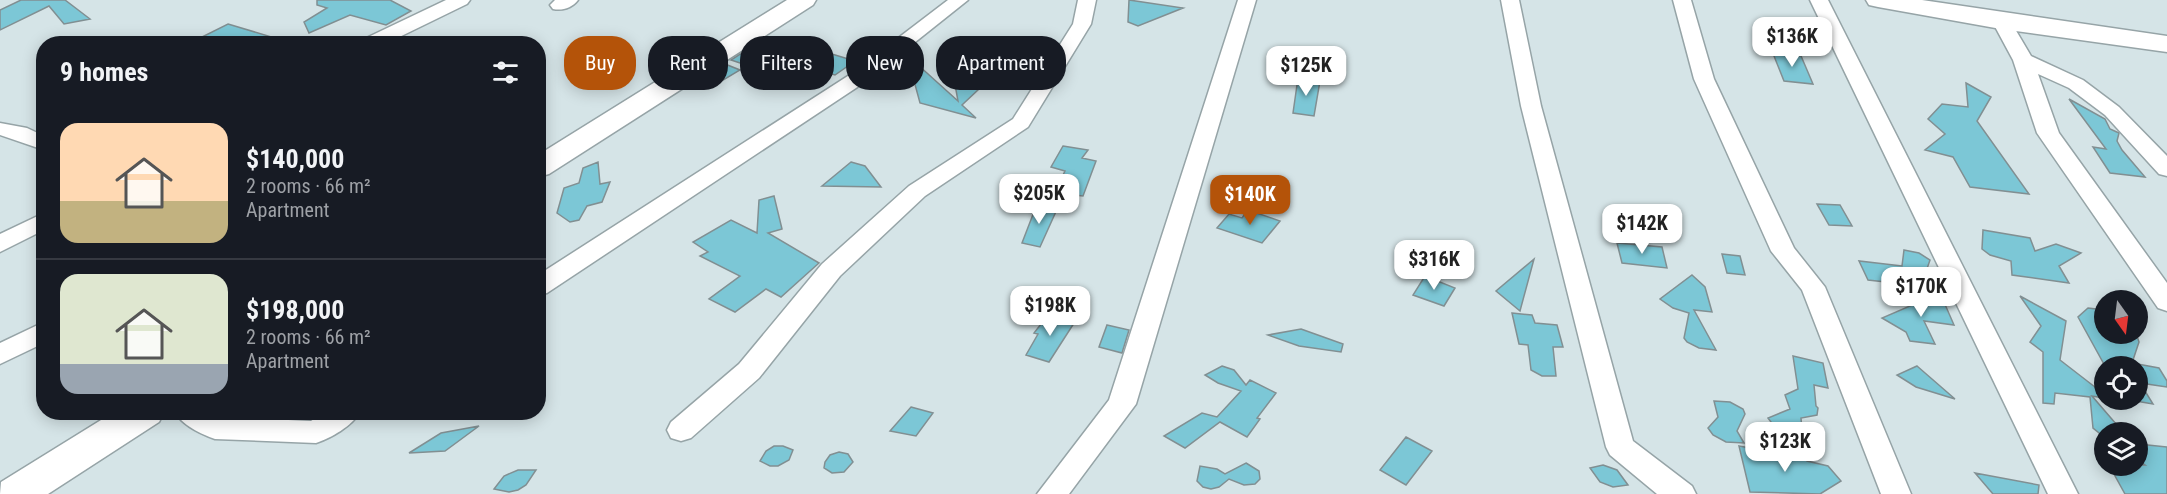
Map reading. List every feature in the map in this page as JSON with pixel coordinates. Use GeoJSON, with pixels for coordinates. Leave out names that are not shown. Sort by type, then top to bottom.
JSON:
{"type":"FeatureCollection","features":[{"type":"Feature","properties":{"kind":"street"},"geometry":{"type":"LineString","coordinates":[[386,36],[461,0]]}},
{"type":"Feature","properties":{"kind":"street"},"geometry":{"type":"LineString","coordinates":[[546,163],[804,0]]}},
{"type":"Feature","properties":{"kind":"street"},"geometry":{"type":"LineString","coordinates":[[546,282],[858,78],[959,0]]}},
{"type":"Feature","properties":{"kind":"street"},"geometry":{"type":"LineString","coordinates":[[681,430],[749,371],[831,270],[917,191],[1021,123],[1082,24],[1087,0]]}},
{"type":"Feature","properties":{"kind":"street"},"geometry":{"type":"LineString","coordinates":[[1052,494],[1122,404],[1247,0]]}},
{"type":"Feature","properties":{"kind":"street"},"geometry":{"type":"LineString","coordinates":[[1510,0],[1531,106],[1620,447],[1665,484],[1681,494]]}},
{"type":"Feature","properties":{"kind":"street"},"geometry":{"type":"LineString","coordinates":[[1682,0],[1704,79],[1783,251],[1813,287],[1896,494]]}},
{"type":"Feature","properties":{"kind":"street"},"geometry":{"type":"LineString","coordinates":[[1819,0],[2063,494]]}},
{"type":"Feature","properties":{"kind":"street"},"geometry":{"type":"LineString","coordinates":[[1878,0],[2001,21],[2167,44]]}},
{"type":"Feature","properties":{"kind":"street"},"geometry":{"type":"LineString","coordinates":[[2001,21],[2024,60],[2048,133],[2167,302]]}},
{"type":"Feature","properties":{"kind":"street"},"geometry":{"type":"LineString","coordinates":[[2024,60],[2076,84],[2103,104],[2167,169]]}},
{"type":"Feature","properties":{"kind":"street"},"geometry":{"type":"LineString","coordinates":[[6,135],[36,142]]}},
{"type":"Feature","properties":{"kind":"street"},"geometry":{"type":"LineString","coordinates":[[0,244],[36,224]]}},
{"type":"Feature","properties":{"kind":"street"},"geometry":{"type":"LineString","coordinates":[[0,355],[36,335]]}},
{"type":"Feature","properties":{"kind":"street"},"geometry":{"type":"LineString","coordinates":[[16,494],[132,420]]}},
{"type":"Feature","properties":{"kind":"street"},"geometry":{"type":"LineString","coordinates":[[202,420],[215,428],[316,432],[334,420]]}},
{"type":"Feature","properties":{"kind":"building"},"geometry":{"type":"Polygon","coordinates":[[[21,0],[65,0],[90,19],[64,24],[49,6],[0,30],[0,10],[21,0]]]}},
{"type":"Feature","properties":{"kind":"building"},"geometry":{"type":"Polygon","coordinates":[[[317,0],[390,0],[411,11],[386,25],[350,15],[309,33],[304,22],[327,8],[317,5],[317,0]]]}},
{"type":"Feature","properties":{"kind":"building"},"geometry":{"type":"Polygon","coordinates":[[[1129,0],[1183,8],[1138,26],[1128,22],[1129,0]]]}},
{"type":"Feature","properties":{"kind":"building"},"geometry":{"type":"Polygon","coordinates":[[[228,24],[268,36],[204,36],[228,24]]]}},
{"type":"Feature","properties":{"kind":"building"},"geometry":{"type":"Polygon","coordinates":[[[1772,51],[1801,56],[1813,84],[1784,81],[1772,51]]]}},
{"type":"Feature","properties":{"kind":"building"},"geometry":{"type":"Polygon","coordinates":[[[740,54],[740,63],[731,60],[740,54]]]}},
{"type":"Feature","properties":{"kind":"building"},"geometry":{"type":"Polygon","coordinates":[[[834,55],[846,58],[846,67],[835,75],[834,55]]]}},
{"type":"Feature","properties":{"kind":"building"},"geometry":{"type":"Polygon","coordinates":[[[728,65],[740,70],[728,77],[728,65]]]}},
{"type":"Feature","properties":{"kind":"building"},"geometry":{"type":"Polygon","coordinates":[[[924,70],[936,81],[936,90],[946,90],[958,101],[956,90],[978,90],[962,105],[976,118],[920,103],[916,90],[924,90],[924,70]]]}},
{"type":"Feature","properties":{"kind":"building"},"geometry":{"type":"Polygon","coordinates":[[[1298,78],[1320,81],[1314,116],[1293,113],[1298,78]]]}},
{"type":"Feature","properties":{"kind":"building"},"geometry":{"type":"Polygon","coordinates":[[[1966,83],[1991,97],[1977,121],[2029,194],[1970,187],[1953,157],[1925,150],[1945,134],[1928,119],[1942,104],[1968,107],[1966,83]]]}},
{"type":"Feature","properties":{"kind":"building"},"geometry":{"type":"Polygon","coordinates":[[[2069,99],[2105,119],[2110,129],[2119,133],[2117,141],[2122,150],[2145,177],[2110,173],[2093,147],[2106,149],[2069,99]]]}},
{"type":"Feature","properties":{"kind":"building"},"geometry":{"type":"Polygon","coordinates":[[[1063,146],[1088,150],[1082,158],[1096,161],[1083,196],[1054,193],[1065,171],[1051,167],[1063,146]]]}},
{"type":"Feature","properties":{"kind":"building"},"geometry":{"type":"Polygon","coordinates":[[[598,162],[600,184],[610,182],[602,202],[587,206],[579,220],[570,222],[557,213],[564,188],[579,183],[583,168],[598,162]]]}},
{"type":"Feature","properties":{"kind":"building"},"geometry":{"type":"Polygon","coordinates":[[[851,162],[865,166],[881,187],[822,186],[851,162]]]}},
{"type":"Feature","properties":{"kind":"building"},"geometry":{"type":"Polygon","coordinates":[[[774,196],[782,229],[768,233],[819,263],[781,297],[766,289],[735,312],[709,299],[740,276],[700,256],[708,252],[693,242],[731,220],[757,233],[759,200],[774,196]]]}},
{"type":"Feature","properties":{"kind":"building"},"geometry":{"type":"Polygon","coordinates":[[[1037,204],[1058,207],[1040,247],[1022,243],[1037,204]]]}},
{"type":"Feature","properties":{"kind":"building"},"geometry":{"type":"Polygon","coordinates":[[[1817,204],[1840,205],[1852,226],[1829,225],[1817,204]]]}},
{"type":"Feature","properties":{"kind":"building"},"geometry":{"type":"Polygon","coordinates":[[[1248,210],[1280,221],[1262,243],[1217,228],[1229,214],[1242,218],[1248,210]]]}},
{"type":"Feature","properties":{"kind":"building"},"geometry":{"type":"Polygon","coordinates":[[[1983,230],[2030,238],[2035,251],[2056,244],[2081,253],[2059,266],[2069,283],[2012,275],[2011,261],[1990,255],[1982,249],[1983,230]]]}},
{"type":"Feature","properties":{"kind":"building"},"geometry":{"type":"Polygon","coordinates":[[[1617,243],[1662,247],[1667,268],[1622,263],[1617,243]]]}},
{"type":"Feature","properties":{"kind":"building"},"geometry":{"type":"Polygon","coordinates":[[[1904,250],[1919,253],[1930,260],[1921,286],[1868,280],[1859,261],[1902,266],[1904,250]]]}},
{"type":"Feature","properties":{"kind":"building"},"geometry":{"type":"Polygon","coordinates":[[[1722,254],[1740,256],[1745,275],[1727,273],[1722,254]]]}},
{"type":"Feature","properties":{"kind":"building"},"geometry":{"type":"Polygon","coordinates":[[[1534,259],[1520,311],[1496,291],[1534,259]]]}},
{"type":"Feature","properties":{"kind":"building"},"geometry":{"type":"Polygon","coordinates":[[[1692,275],[1705,287],[1712,312],[1694,310],[1716,350],[1699,348],[1687,342],[1684,338],[1689,313],[1673,308],[1660,299],[1692,275]]]}},
{"type":"Feature","properties":{"kind":"building"},"geometry":{"type":"Polygon","coordinates":[[[1425,276],[1455,288],[1444,306],[1413,295],[1425,276]]]}},
{"type":"Feature","properties":{"kind":"building"},"geometry":{"type":"Polygon","coordinates":[[[1940,293],[1954,325],[1924,321],[1935,344],[1910,341],[1906,332],[1882,318],[1940,293]]]}},
{"type":"Feature","properties":{"kind":"building"},"geometry":{"type":"Polygon","coordinates":[[[2020,296],[2066,321],[2060,360],[2094,386],[2094,396],[2092,396],[2094,410],[2104,410],[2114,422],[2094,422],[2093,428],[2090,397],[2055,393],[2054,404],[2043,403],[2043,352],[2030,342],[2041,326],[2020,296]]]}},
{"type":"Feature","properties":{"kind":"building"},"geometry":{"type":"Polygon","coordinates":[[[2088,308],[2094,309],[2094,344],[2138,344],[2134,356],[2099,356],[2078,317],[2088,308]]]}},
{"type":"Feature","properties":{"kind":"building"},"geometry":{"type":"Polygon","coordinates":[[[1512,313],[1532,315],[1535,323],[1557,325],[1563,347],[1553,347],[1556,376],[1542,376],[1531,370],[1528,345],[1519,344],[1512,313]]]}},
{"type":"Feature","properties":{"kind":"building"},"geometry":{"type":"Polygon","coordinates":[[[1048,315],[1076,320],[1049,362],[1026,355],[1038,334],[1034,333],[1048,315]]]}},
{"type":"Feature","properties":{"kind":"building"},"geometry":{"type":"Polygon","coordinates":[[[1107,325],[1129,330],[1122,353],[1099,347],[1107,325]]]}},
{"type":"Feature","properties":{"kind":"building"},"geometry":{"type":"Polygon","coordinates":[[[1301,329],[1343,344],[1341,352],[1299,346],[1268,335],[1301,329]]]}},
{"type":"Feature","properties":{"kind":"building"},"geometry":{"type":"Polygon","coordinates":[[[1793,356],[1823,363],[1828,388],[1814,385],[1817,415],[1801,418],[1802,430],[1792,450],[1768,418],[1790,409],[1785,395],[1798,389],[1793,356]]]}},
{"type":"Feature","properties":{"kind":"building"},"geometry":{"type":"Polygon","coordinates":[[[1222,366],[1234,370],[1246,385],[1250,380],[1276,393],[1257,418],[1260,419],[1247,437],[1220,422],[1185,448],[1164,436],[1202,413],[1217,417],[1241,391],[1218,383],[1205,375],[1222,366]]]}},
{"type":"Feature","properties":{"kind":"building"},"geometry":{"type":"Polygon","coordinates":[[[1917,366],[1955,399],[1916,387],[1897,375],[1917,366]]]}},
{"type":"Feature","properties":{"kind":"building"},"geometry":{"type":"Polygon","coordinates":[[[2148,366],[2159,368],[2167,381],[2167,387],[2148,384],[2148,366]]]}},
{"type":"Feature","properties":{"kind":"building"},"geometry":{"type":"Polygon","coordinates":[[[1714,401],[1730,402],[1743,409],[1745,414],[1737,431],[1744,443],[1726,442],[1713,435],[1708,428],[1718,417],[1714,401]]]}},
{"type":"Feature","properties":{"kind":"building"},"geometry":{"type":"Polygon","coordinates":[[[911,407],[933,413],[916,436],[890,431],[911,407]]]}},
{"type":"Feature","properties":{"kind":"building"},"geometry":{"type":"Polygon","coordinates":[[[479,426],[445,451],[409,453],[441,433],[479,426]]]}},
{"type":"Feature","properties":{"kind":"building"},"geometry":{"type":"Polygon","coordinates":[[[1406,437],[1432,451],[1406,485],[1380,470],[1406,437]]]}},
{"type":"Feature","properties":{"kind":"building"},"geometry":{"type":"Polygon","coordinates":[[[2148,445],[2167,447],[2167,494],[2125,494],[2115,476],[2148,476],[2148,445]]]}},
{"type":"Feature","properties":{"kind":"building"},"geometry":{"type":"Polygon","coordinates":[[[774,446],[783,446],[793,450],[789,460],[778,466],[770,466],[760,461],[766,451],[774,446]]]}},
{"type":"Feature","properties":{"kind":"building"},"geometry":{"type":"Polygon","coordinates":[[[1739,446],[1805,458],[1807,461],[1828,466],[1841,481],[1820,494],[1750,492],[1739,446]]]}},
{"type":"Feature","properties":{"kind":"building"},"geometry":{"type":"Polygon","coordinates":[[[839,452],[848,454],[853,462],[844,472],[832,473],[824,468],[825,462],[830,455],[839,452]]]}},
{"type":"Feature","properties":{"kind":"building"},"geometry":{"type":"Polygon","coordinates":[[[1246,463],[1259,471],[1260,479],[1255,484],[1244,485],[1229,479],[1219,487],[1211,489],[1203,487],[1197,481],[1200,466],[1217,469],[1225,474],[1246,463]]]}},
{"type":"Feature","properties":{"kind":"building"},"geometry":{"type":"Polygon","coordinates":[[[1603,465],[1617,470],[1628,485],[1613,487],[1600,482],[1590,468],[1603,465]]]}},
{"type":"Feature","properties":{"kind":"building"},"geometry":{"type":"Polygon","coordinates":[[[518,470],[536,470],[526,485],[518,490],[509,492],[494,489],[504,476],[518,470]]]}},
{"type":"Feature","properties":{"kind":"building"},"geometry":{"type":"Polygon","coordinates":[[[1975,473],[2039,485],[2038,494],[1993,494],[1975,473]]]}}]}
